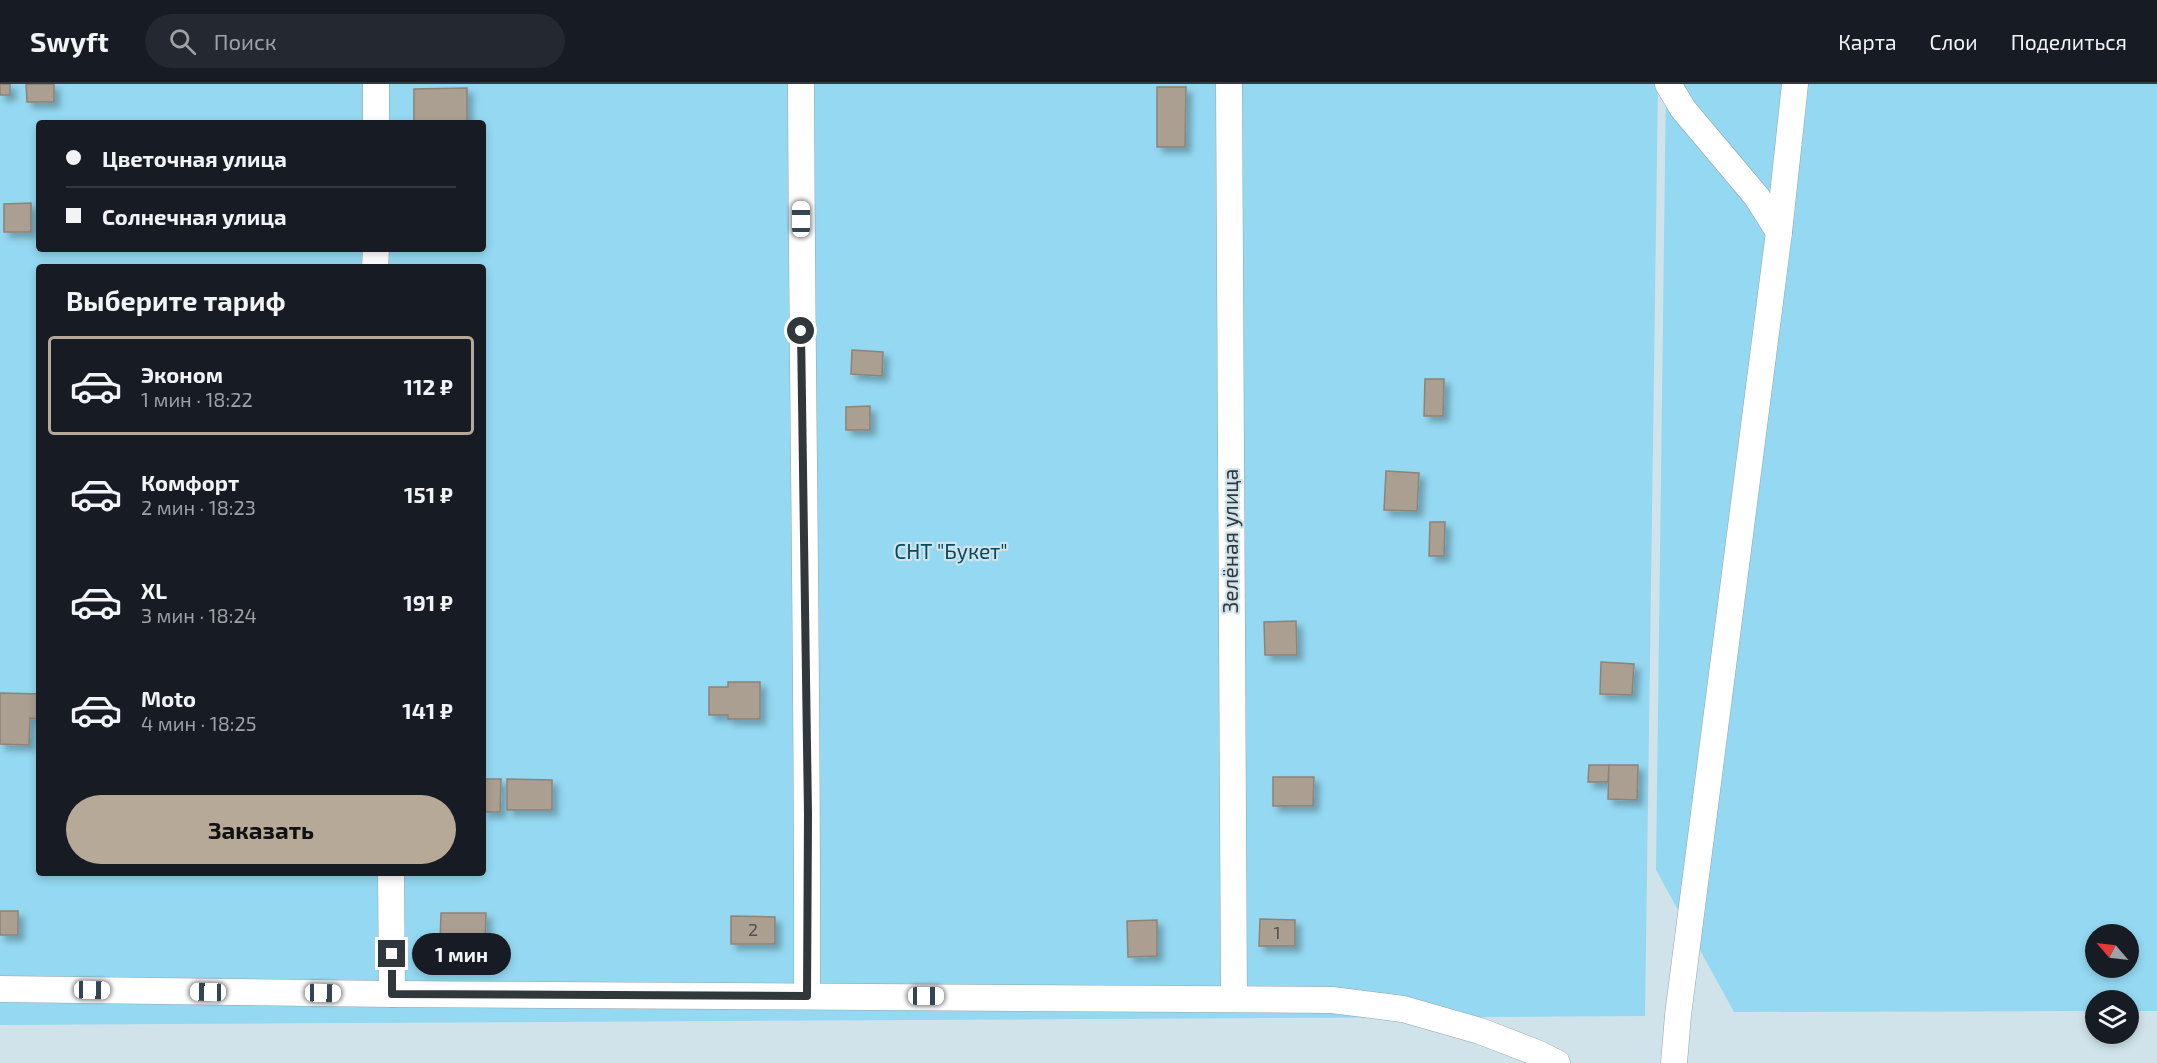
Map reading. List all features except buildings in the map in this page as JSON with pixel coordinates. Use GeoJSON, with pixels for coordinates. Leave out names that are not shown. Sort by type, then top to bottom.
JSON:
{"type":"FeatureCollection","features":[{"type":"Feature","properties":{"kind":"street"},"geometry":{"type":"LineString","coordinates":[[376,84],[376,120]]}},
{"type":"Feature","properties":{"kind":"street"},"geometry":{"type":"LineString","coordinates":[[801,84],[801,342],[808,814],[807,996]]}},
{"type":"Feature","properties":{"kind":"street","name":"Зелёная улица"},"geometry":{"type":"LineString","coordinates":[[1228,84],[1234,999]]}},
{"type":"Feature","properties":{"kind":"street"},"geometry":{"type":"LineString","coordinates":[[1668,84],[1683,109],[1757,197],[1779,232]]}},
{"type":"Feature","properties":{"kind":"street"},"geometry":{"type":"LineString","coordinates":[[1674,1063],[1678,1015],[1779,232],[1795,84]]}},
{"type":"Feature","properties":{"kind":"street"},"geometry":{"type":"LineString","coordinates":[[391,876],[392,994]]}},
{"type":"Feature","properties":{"kind":"street"},"geometry":{"type":"LineString","coordinates":[[0,989],[1332,1000],[1403,1009],[1480,1031],[1557,1063]]}},
{"type":"Feature","properties":{"kind":"green space","name":"СНТ \"Букет\""},"geometry":{"type":"Polygon","coordinates":[[[0,84],[1658,84],[1645,1016],[0,1025],[0,84]]]}},
{"type":"Feature","properties":{"kind":"green space"},"geometry":{"type":"Polygon","coordinates":[[[1666,84],[2157,84],[2157,1011],[2139,1011],[2139,990],[2085,990],[2085,1011],[1734,1012],[1656,870],[1666,84]]]}},
{"type":"Feature","properties":{"kind":"route"},"geometry":{"type":"LineString","coordinates":[[392,954],[392,994],[807,996],[808,814],[801,331]]}}]}
